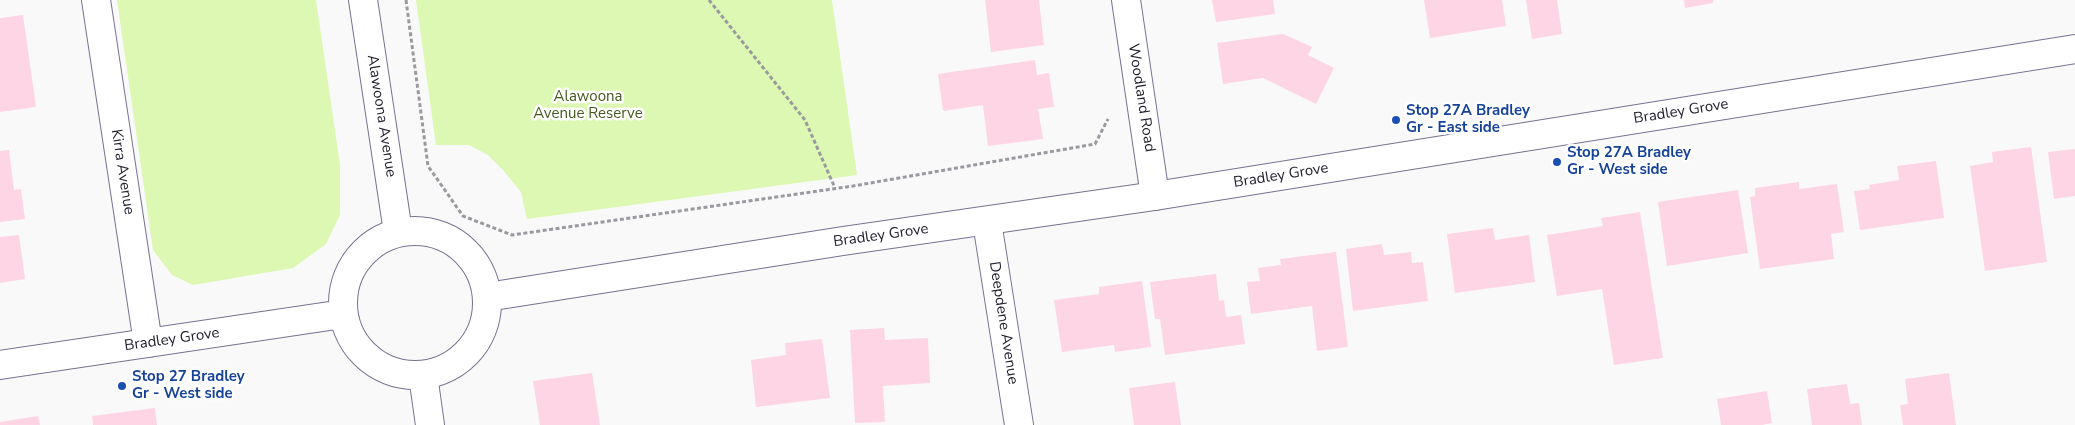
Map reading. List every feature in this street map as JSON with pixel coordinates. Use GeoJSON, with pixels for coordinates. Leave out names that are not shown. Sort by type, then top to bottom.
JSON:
{"type":"FeatureCollection","features":[{"type":"Feature","properties":{"kind":"street","name":"Kirra Avenue"},"geometry":{"type":"LineString","coordinates":[[96,0],[148,343]]}},
{"type":"Feature","properties":{"kind":"street","name":"Alawoona Avenue"},"geometry":{"type":"LineString","coordinates":[[363,0],[398,232]]}},
{"type":"Feature","properties":{"kind":"street","name":"Woodland Road"},"geometry":{"type":"LineString","coordinates":[[1126,0],[1155,196]]}},
{"type":"Feature","properties":{"kind":"street","name":"Bradley Grove"},"geometry":{"type":"LineString","coordinates":[[487,298],[843,241],[987,222],[1155,196],[2075,49]]}},
{"type":"Feature","properties":{"kind":"street","name":"Deepdene Avenue"},"geometry":{"type":"LineString","coordinates":[[987,222],[1019,425]]}},
{"type":"Feature","properties":{"kind":"street"},"geometry":{"type":"LineString","coordinates":[[423,231],[447,238],[467,252],[481,273],[487,298],[485,319],[477,340],[463,358],[444,370],[423,375],[401,374],[380,367],[362,353],[350,335],[343,314],[343,292],[350,271],[362,254],[378,240],[398,232],[423,231]]}},
{"type":"Feature","properties":{"kind":"street","name":"Bradley Grove"},"geometry":{"type":"LineString","coordinates":[[0,365],[343,314]]}},
{"type":"Feature","properties":{"kind":"street"},"geometry":{"type":"LineString","coordinates":[[423,375],[430,425]]}},
{"type":"Feature","properties":{"kind":"path"},"geometry":{"type":"LineString","coordinates":[[406,0],[428,166],[464,216],[512,235],[835,188],[1095,144],[1109,121],[1107,112]]}},
{"type":"Feature","properties":{"kind":"path"},"geometry":{"type":"LineString","coordinates":[[709,0],[805,120],[835,188]]}},
{"type":"Feature","properties":{"kind":"green space"},"geometry":{"type":"Polygon","coordinates":[[[117,0],[316,0],[340,165],[340,215],[326,244],[293,268],[193,285],[172,275],[153,250],[117,0]]]}},
{"type":"Feature","properties":{"kind":"green space","name":"Alawoona Avenue Reserve"},"geometry":{"type":"Polygon","coordinates":[[[416,0],[832,0],[857,175],[527,219],[521,192],[488,155],[469,145],[436,145],[416,0]]]}},
{"type":"Feature","properties":{"kind":"building"},"geometry":{"type":"Polygon","coordinates":[[[985,0],[1039,0],[1044,45],[991,52],[985,0]]]}},
{"type":"Feature","properties":{"kind":"building"},"geometry":{"type":"Polygon","coordinates":[[[1212,0],[1273,0],[1275,14],[1216,22],[1212,0]]]}},
{"type":"Feature","properties":{"kind":"building"},"geometry":{"type":"Polygon","coordinates":[[[1424,0],[1502,0],[1506,26],[1430,38],[1424,0]]]}},
{"type":"Feature","properties":{"kind":"building"},"geometry":{"type":"Polygon","coordinates":[[[1526,0],[1557,0],[1562,34],[1532,39],[1526,0]]]}},
{"type":"Feature","properties":{"kind":"building"},"geometry":{"type":"Polygon","coordinates":[[[1684,0],[1713,0],[1713,3],[1685,8],[1684,0]]]}},
{"type":"Feature","properties":{"kind":"building"},"geometry":{"type":"Polygon","coordinates":[[[23,15],[36,107],[0,112],[0,18],[23,15]]]}},
{"type":"Feature","properties":{"kind":"building"},"geometry":{"type":"Polygon","coordinates":[[[1283,34],[1312,47],[1308,55],[1334,68],[1316,104],[1263,78],[1223,84],[1217,43],[1283,34]]]}},
{"type":"Feature","properties":{"kind":"building"},"geometry":{"type":"Polygon","coordinates":[[[1035,60],[1037,75],[1049,73],[1054,107],[1038,109],[1043,139],[988,146],[983,105],[943,111],[938,74],[1035,60]]]}},
{"type":"Feature","properties":{"kind":"building"},"geometry":{"type":"Polygon","coordinates":[[[2031,147],[2047,262],[1985,271],[1970,166],[1993,162],[1992,152],[2031,147]]]}},
{"type":"Feature","properties":{"kind":"building"},"geometry":{"type":"Polygon","coordinates":[[[2075,149],[2075,196],[2054,199],[2048,152],[2075,149]]]}},
{"type":"Feature","properties":{"kind":"building"},"geometry":{"type":"Polygon","coordinates":[[[9,150],[14,190],[21,189],[25,219],[0,222],[0,151],[9,150]]]}},
{"type":"Feature","properties":{"kind":"building"},"geometry":{"type":"Polygon","coordinates":[[[1936,161],[1944,218],[1860,230],[1854,191],[1870,189],[1869,185],[1899,180],[1897,166],[1936,161]]]}},
{"type":"Feature","properties":{"kind":"building"},"geometry":{"type":"Polygon","coordinates":[[[1799,182],[1799,189],[1837,184],[1844,232],[1831,234],[1834,259],[1760,269],[1750,197],[1755,196],[1755,188],[1799,182]]]}},
{"type":"Feature","properties":{"kind":"building"},"geometry":{"type":"Polygon","coordinates":[[[1738,190],[1748,253],[1667,266],[1658,202],[1738,190]]]}},
{"type":"Feature","properties":{"kind":"building"},"geometry":{"type":"Polygon","coordinates":[[[1640,212],[1663,358],[1614,365],[1602,289],[1557,296],[1547,235],[1603,226],[1601,218],[1640,212]]]}},
{"type":"Feature","properties":{"kind":"building"},"geometry":{"type":"Polygon","coordinates":[[[1493,228],[1495,240],[1529,235],[1535,282],[1455,293],[1447,234],[1493,228]]]}},
{"type":"Feature","properties":{"kind":"building"},"geometry":{"type":"Polygon","coordinates":[[[19,235],[25,279],[0,283],[0,237],[19,235]]]}},
{"type":"Feature","properties":{"kind":"building"},"geometry":{"type":"Polygon","coordinates":[[[1382,244],[1384,255],[1411,252],[1412,263],[1423,262],[1428,301],[1353,311],[1346,249],[1382,244]]]}},
{"type":"Feature","properties":{"kind":"building"},"geometry":{"type":"Polygon","coordinates":[[[1336,252],[1348,347],[1317,351],[1312,306],[1251,314],[1247,282],[1260,281],[1258,268],[1281,265],[1280,259],[1336,252]]]}},
{"type":"Feature","properties":{"kind":"building"},"geometry":{"type":"Polygon","coordinates":[[[1216,274],[1219,301],[1224,300],[1226,317],[1241,315],[1245,344],[1165,355],[1160,319],[1155,319],[1150,282],[1216,274]]]}},
{"type":"Feature","properties":{"kind":"building"},"geometry":{"type":"Polygon","coordinates":[[[1142,281],[1151,347],[1115,352],[1114,345],[1062,352],[1054,300],[1099,294],[1099,287],[1142,281]]]}},
{"type":"Feature","properties":{"kind":"building"},"geometry":{"type":"Polygon","coordinates":[[[884,328],[885,340],[928,338],[930,383],[883,386],[885,422],[855,423],[850,330],[884,328]]]}},
{"type":"Feature","properties":{"kind":"building"},"geometry":{"type":"Polygon","coordinates":[[[822,339],[830,398],[756,407],[751,360],[786,355],[785,343],[822,339]]]}},
{"type":"Feature","properties":{"kind":"building"},"geometry":{"type":"Polygon","coordinates":[[[592,373],[600,425],[540,425],[533,381],[592,373]]]}},
{"type":"Feature","properties":{"kind":"building"},"geometry":{"type":"Polygon","coordinates":[[[1949,373],[1956,425],[1903,425],[1900,405],[1908,404],[1905,379],[1949,373]]]}},
{"type":"Feature","properties":{"kind":"building"},"geometry":{"type":"Polygon","coordinates":[[[1175,382],[1181,425],[1134,425],[1129,388],[1175,382]]]}},
{"type":"Feature","properties":{"kind":"building"},"geometry":{"type":"Polygon","coordinates":[[[1847,384],[1850,404],[1859,403],[1862,425],[1812,425],[1807,389],[1847,384]]]}},
{"type":"Feature","properties":{"kind":"building"},"geometry":{"type":"Polygon","coordinates":[[[1767,391],[1772,423],[1762,425],[1721,425],[1717,399],[1767,391]]]}},
{"type":"Feature","properties":{"kind":"building"},"geometry":{"type":"Polygon","coordinates":[[[155,408],[157,425],[93,425],[92,416],[155,408]]]}},
{"type":"Feature","properties":{"kind":"building"},"geometry":{"type":"Polygon","coordinates":[[[38,416],[40,425],[0,425],[0,422],[38,416]]]}},
{"type":"Feature","properties":{"kind":"place","name":"Stop 27A Bradley Gr - East side"},"geometry":{"type":"Point","coordinates":[1396,120]}},
{"type":"Feature","properties":{"kind":"place","name":"Stop 27A Bradley Gr - West side"},"geometry":{"type":"Point","coordinates":[1557,162]}},
{"type":"Feature","properties":{"kind":"place","name":"Stop 27 Bradley Gr - West side"},"geometry":{"type":"Point","coordinates":[122,386]}}]}
